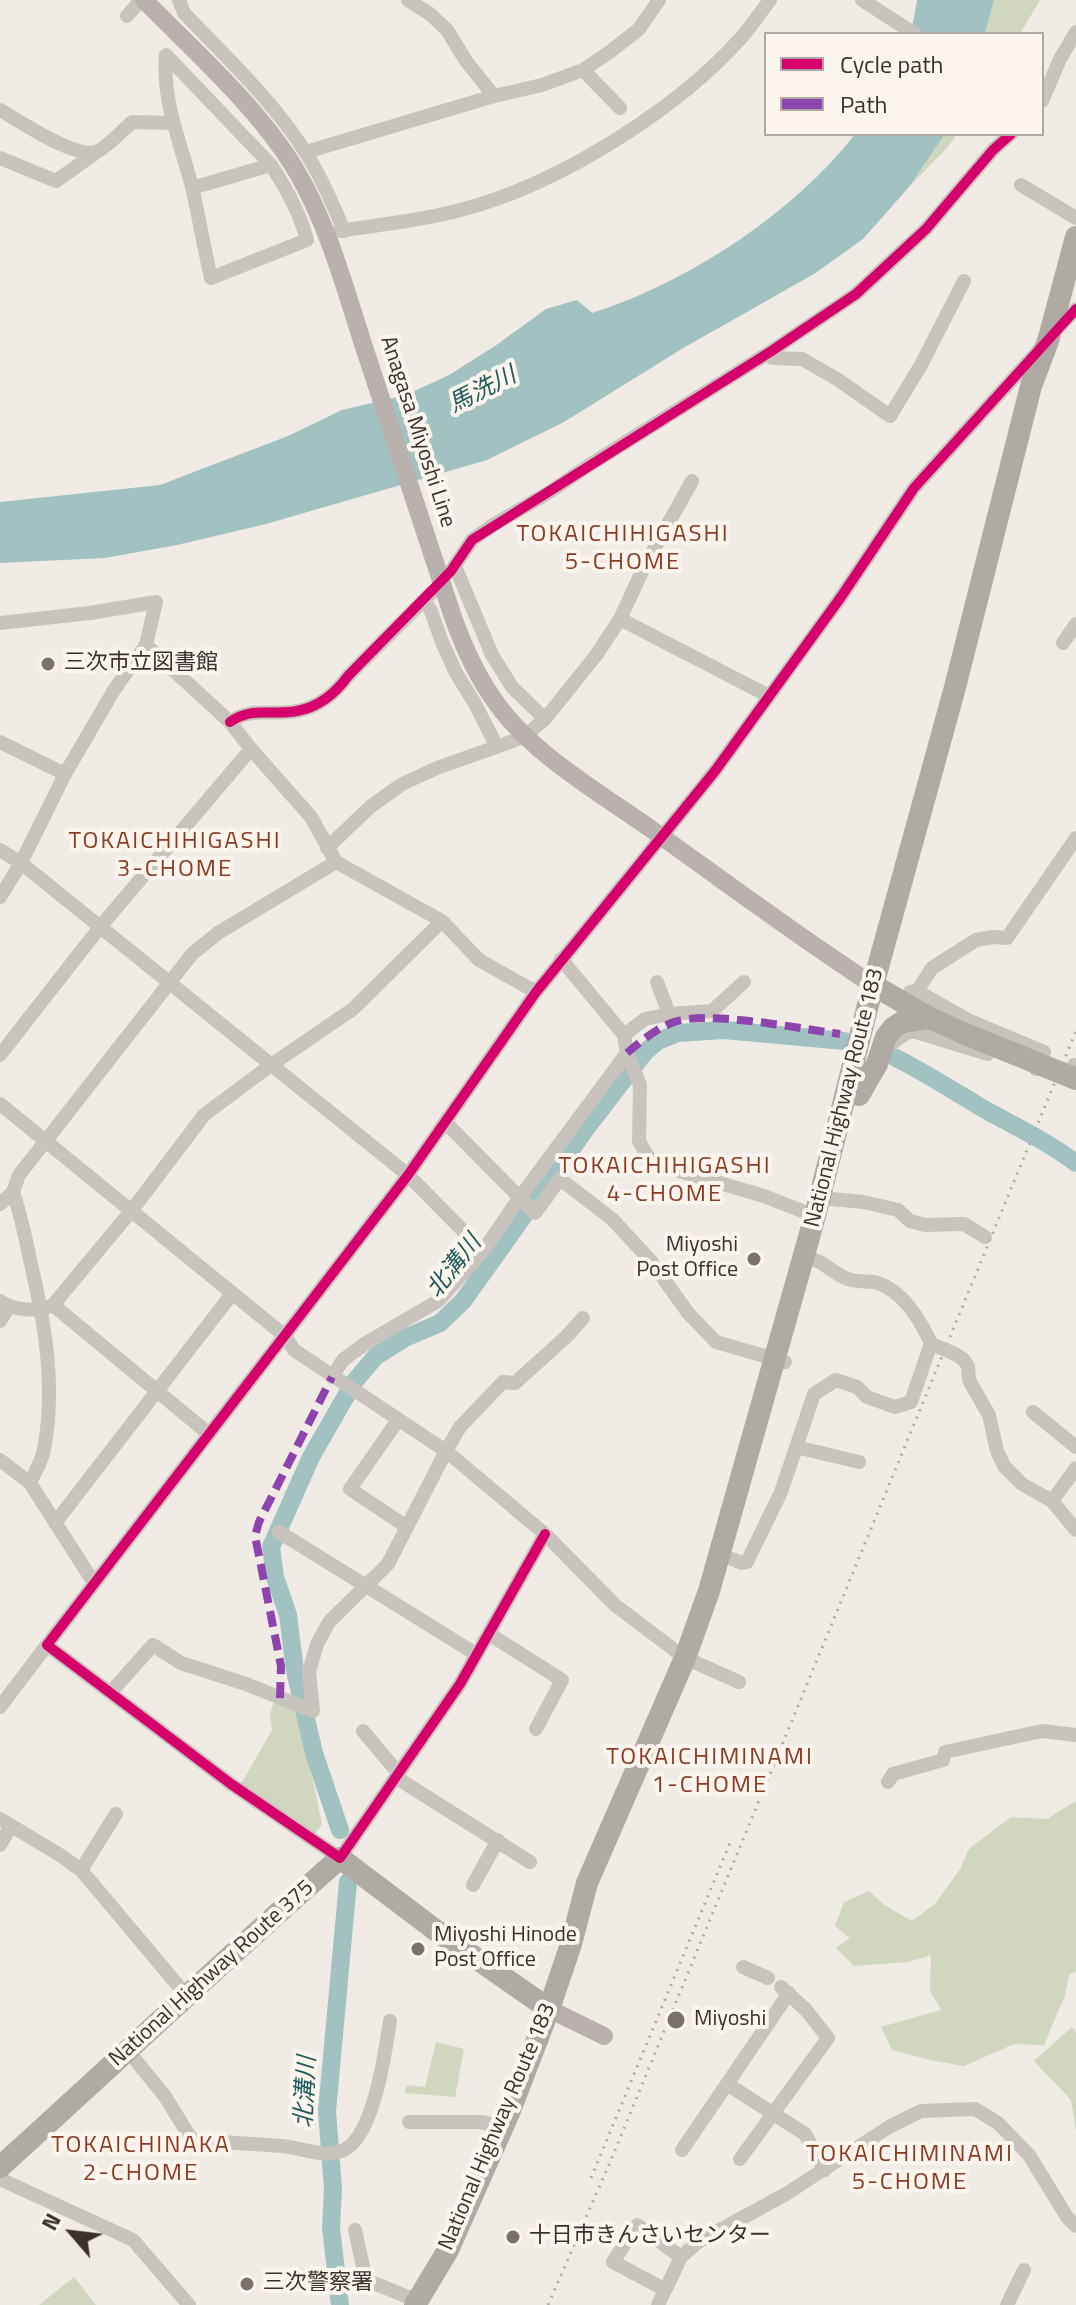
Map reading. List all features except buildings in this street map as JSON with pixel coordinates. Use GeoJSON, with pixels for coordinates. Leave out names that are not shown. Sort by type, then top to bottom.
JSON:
{"type":"FeatureCollection","features":[{"type":"Feature","properties":{"kind":"highway","name":"National Highway Route 183"},"geometry":{"type":"LineString","coordinates":[[688,1660],[810,1258],[831,1199],[859,1095],[879,990],[954,691],[1029,397],[1048,341],[1076,237]]}},
{"type":"Feature","properties":{"kind":"highway","name":"National Highway Route 183"},"geometry":{"type":"LineString","coordinates":[[810,1258],[815,1216],[1070,314],[1076,280]]}},
{"type":"Feature","properties":{"kind":"highway"},"geometry":{"type":"LineString","coordinates":[[879,990],[963,1033],[1073,1077]]}},
{"type":"Feature","properties":{"kind":"highway"},"geometry":{"type":"LineString","coordinates":[[859,1095],[877,1064],[886,1037],[902,1022],[930,1018]]}},
{"type":"Feature","properties":{"kind":"highway","name":"National Highway Route 183"},"geometry":{"type":"LineString","coordinates":[[416,2303],[448,2250],[503,2126],[549,2009],[587,1883],[732,1559],[780,1361]]}},
{"type":"Feature","properties":{"kind":"highway"},"geometry":{"type":"LineString","coordinates":[[340,1858],[434,1929],[549,2009]]}},
{"type":"Feature","properties":{"kind":"highway","name":"National Highway Route 375"},"geometry":{"type":"LineString","coordinates":[[0,2167],[340,1858]]}},
{"type":"Feature","properties":{"kind":"main road","name":"Anagasa Miyoshi Line"},"geometry":{"type":"LineString","coordinates":[[142,0],[238,97],[276,140],[297,172],[319,216],[338,268],[468,658],[496,704],[554,760],[819,951],[879,990]]}},
{"type":"Feature","properties":{"kind":"main road"},"geometry":{"type":"LineString","coordinates":[[549,2009],[604,2036]]}},
{"type":"Feature","properties":{"kind":"street"},"geometry":{"type":"LineString","coordinates":[[127,16],[142,0]]}},
{"type":"Feature","properties":{"kind":"street"},"geometry":{"type":"LineString","coordinates":[[179,0],[184,13],[283,119],[326,187],[342,231],[433,217],[479,205],[532,185],[588,155],[671,104],[741,39],[770,0]]}},
{"type":"Feature","properties":{"kind":"street"},"geometry":{"type":"LineString","coordinates":[[408,0],[447,30],[466,61],[494,96]]}},
{"type":"Feature","properties":{"kind":"street"},"geometry":{"type":"LineString","coordinates":[[306,152],[494,96],[542,85],[583,70],[639,29],[659,0]]}},
{"type":"Feature","properties":{"kind":"street"},"geometry":{"type":"LineString","coordinates":[[862,0],[912,32]]}},
{"type":"Feature","properties":{"kind":"street"},"geometry":{"type":"LineString","coordinates":[[1044,96],[1076,32]]}},
{"type":"Feature","properties":{"kind":"street"},"geometry":{"type":"LineString","coordinates":[[166,55],[271,165],[303,224],[307,240],[211,278],[192,188],[173,123],[164,78],[166,55]]}},
{"type":"Feature","properties":{"kind":"street"},"geometry":{"type":"LineString","coordinates":[[583,70],[620,108]]}},
{"type":"Feature","properties":{"kind":"street"},"geometry":{"type":"LineString","coordinates":[[0,110],[70,149],[84,153],[98,151]]}},
{"type":"Feature","properties":{"kind":"street"},"geometry":{"type":"LineString","coordinates":[[0,158],[56,181],[132,122],[173,123]]}},
{"type":"Feature","properties":{"kind":"street"},"geometry":{"type":"LineString","coordinates":[[545,719],[512,687],[492,655],[453,569],[472,540],[770,352],[856,294],[926,229],[993,150],[1009,136]]}},
{"type":"Feature","properties":{"kind":"street"},"geometry":{"type":"LineString","coordinates":[[192,188],[271,165]]}},
{"type":"Feature","properties":{"kind":"street"},"geometry":{"type":"LineString","coordinates":[[1021,185],[1076,218]]}},
{"type":"Feature","properties":{"kind":"street"},"geometry":{"type":"LineString","coordinates":[[772,358],[802,359],[890,416],[921,365],[964,281]]}},
{"type":"Feature","properties":{"kind":"street"},"geometry":{"type":"LineString","coordinates":[[0,1707],[408,1175],[561,959],[715,771],[841,597],[914,488],[1070,314]]}},
{"type":"Feature","properties":{"kind":"street"},"geometry":{"type":"LineString","coordinates":[[1009,383],[1021,387],[1029,397]]}},
{"type":"Feature","properties":{"kind":"street"},"geometry":{"type":"LineString","coordinates":[[327,848],[370,807],[402,784],[526,735],[545,719],[597,654],[620,619],[645,565],[692,481]]}},
{"type":"Feature","properties":{"kind":"street"},"geometry":{"type":"LineString","coordinates":[[230,722],[243,713],[297,711],[337,691],[348,676],[428,597],[442,642],[456,673],[497,747]]}},
{"type":"Feature","properties":{"kind":"street"},"geometry":{"type":"LineString","coordinates":[[0,623],[156,602],[146,645],[114,690],[65,774],[21,863],[0,897]]}},
{"type":"Feature","properties":{"kind":"street"},"geometry":{"type":"LineString","coordinates":[[620,619],[769,696]]}},
{"type":"Feature","properties":{"kind":"street"},"geometry":{"type":"LineString","coordinates":[[1063,643],[1076,624]]}},
{"type":"Feature","properties":{"kind":"street"},"geometry":{"type":"LineString","coordinates":[[146,645],[230,722],[311,817],[336,862],[442,921],[479,960],[536,992]]}},
{"type":"Feature","properties":{"kind":"street"},"geometry":{"type":"LineString","coordinates":[[0,742],[65,774]]}},
{"type":"Feature","properties":{"kind":"street"},"geometry":{"type":"LineString","coordinates":[[0,1055],[100,927],[251,749]]}},
{"type":"Feature","properties":{"kind":"street"},"geometry":{"type":"LineString","coordinates":[[917,991],[932,968],[976,940],[1007,938],[1076,838]]}},
{"type":"Feature","properties":{"kind":"street"},"geometry":{"type":"LineString","coordinates":[[0,850],[21,863],[408,1175],[483,1251]]}},
{"type":"Feature","properties":{"kind":"street"},"geometry":{"type":"LineString","coordinates":[[0,1204],[13,1192],[19,1175],[192,954],[218,933],[336,862]]}},
{"type":"Feature","properties":{"kind":"street"},"geometry":{"type":"LineString","coordinates":[[47,1307],[132,1210],[204,1115],[353,1009],[442,921]]}},
{"type":"Feature","properties":{"kind":"street"},"geometry":{"type":"LineString","coordinates":[[561,959],[624,1035],[627,1053],[640,1085],[639,1141],[648,1157],[658,1165],[752,1193],[815,1216]]}},
{"type":"Feature","properties":{"kind":"street"},"geometry":{"type":"LineString","coordinates":[[657,982],[669,1014]]}},
{"type":"Feature","properties":{"kind":"street"},"geometry":{"type":"LineString","coordinates":[[624,1035],[645,1019],[712,1011],[744,982]]}},
{"type":"Feature","properties":{"kind":"street"},"geometry":{"type":"LineString","coordinates":[[879,990],[917,991],[970,1021],[1044,1052],[1040,1074],[962,1045],[916,1032],[908,1032],[881,1051]]}},
{"type":"Feature","properties":{"kind":"street"},"geometry":{"type":"LineString","coordinates":[[332,1377],[343,1360],[366,1343],[438,1301],[483,1251],[627,1053]]}},
{"type":"Feature","properties":{"kind":"street"},"geometry":{"type":"LineString","coordinates":[[0,1104],[285,1336],[294,1350],[446,1451],[545,1534],[615,1605],[688,1660],[739,1682]]}},
{"type":"Feature","properties":{"kind":"street"},"geometry":{"type":"LineString","coordinates":[[445,1122],[535,1213],[560,1179],[612,1219],[651,1261],[688,1313],[716,1342],[780,1361]]}},
{"type":"Feature","properties":{"kind":"street"},"geometry":{"type":"LineString","coordinates":[[13,1192],[47,1307],[49,1417],[44,1453],[30,1483]]}},
{"type":"Feature","properties":{"kind":"street"},"geometry":{"type":"LineString","coordinates":[[831,1199],[898,1210],[910,1221],[925,1225],[964,1224],[985,1237]]}},
{"type":"Feature","properties":{"kind":"street"},"geometry":{"type":"LineString","coordinates":[[810,1258],[844,1278],[860,1283],[876,1282],[891,1290],[911,1308],[932,1344],[963,1359],[968,1366],[969,1380],[989,1415],[997,1451],[1004,1466],[1022,1484],[1052,1501],[1076,1530]]}},
{"type":"Feature","properties":{"kind":"street"},"geometry":{"type":"LineString","coordinates":[[55,1523],[232,1294]]}},
{"type":"Feature","properties":{"kind":"street"},"geometry":{"type":"LineString","coordinates":[[0,1321],[5,1304],[47,1307],[209,1434]]}},
{"type":"Feature","properties":{"kind":"street"},"geometry":{"type":"LineString","coordinates":[[110,1693],[153,1645],[181,1663],[246,1684],[313,1711],[309,1672],[317,1644],[329,1622],[388,1564],[460,1427],[503,1382],[515,1383],[583,1318]]}},
{"type":"Feature","properties":{"kind":"street"},"geometry":{"type":"LineString","coordinates":[[732,1559],[747,1562],[781,1492],[814,1394],[836,1380],[857,1387],[867,1397],[895,1407],[911,1402],[932,1344]]}},
{"type":"Feature","properties":{"kind":"street"},"geometry":{"type":"LineString","coordinates":[[1033,1412],[1076,1447]]}},
{"type":"Feature","properties":{"kind":"street"},"geometry":{"type":"LineString","coordinates":[[398,1420],[350,1489],[407,1527]]}},
{"type":"Feature","properties":{"kind":"street"},"geometry":{"type":"LineString","coordinates":[[796,1447],[859,1462]]}},
{"type":"Feature","properties":{"kind":"street"},"geometry":{"type":"LineString","coordinates":[[0,1460],[30,1483],[94,1583]]}},
{"type":"Feature","properties":{"kind":"street"},"geometry":{"type":"LineString","coordinates":[[1052,1501],[1076,1468]]}},
{"type":"Feature","properties":{"kind":"street"},"geometry":{"type":"LineString","coordinates":[[279,1532],[476,1654]]}},
{"type":"Feature","properties":{"kind":"street"},"geometry":{"type":"LineString","coordinates":[[47,1645],[231,1784],[340,1858],[460,1684],[545,1534]]}},
{"type":"Feature","properties":{"kind":"street"},"geometry":{"type":"LineString","coordinates":[[489,1634],[562,1680],[536,1729]]}},
{"type":"Feature","properties":{"kind":"street"},"geometry":{"type":"LineString","coordinates":[[363,1731],[398,1776],[530,1862]]}},
{"type":"Feature","properties":{"kind":"street"},"geometry":{"type":"LineString","coordinates":[[888,1782],[893,1774],[943,1760],[945,1752],[1042,1731],[1076,1735]]}},
{"type":"Feature","properties":{"kind":"street"},"geometry":{"type":"LineString","coordinates":[[81,1870],[116,1814]]}},
{"type":"Feature","properties":{"kind":"street"},"geometry":{"type":"LineString","coordinates":[[0,1845],[5,1822],[81,1870],[186,1995]]}},
{"type":"Feature","properties":{"kind":"street"},"geometry":{"type":"LineString","coordinates":[[473,1885],[498,1840]]}},
{"type":"Feature","properties":{"kind":"street"},"geometry":{"type":"LineString","coordinates":[[743,1967],[768,1978]]}},
{"type":"Feature","properties":{"kind":"street"},"geometry":{"type":"LineString","coordinates":[[682,2150],[785,1990],[828,2038],[740,2159]]}},
{"type":"Feature","properties":{"kind":"street"},"geometry":{"type":"LineString","coordinates":[[128,2051],[164,2095],[192,2140],[343,2151],[363,2131],[380,2078],[390,2021]]}},
{"type":"Feature","properties":{"kind":"street"},"geometry":{"type":"LineString","coordinates":[[727,2084],[805,2134],[825,2170]]}},
{"type":"Feature","properties":{"kind":"street"},"geometry":{"type":"LineString","coordinates":[[658,2305],[681,2257],[698,2242],[786,2194],[889,2127],[921,2111],[975,2109],[998,2123],[1029,2155],[1067,2217],[1076,2226]]}},
{"type":"Feature","properties":{"kind":"street"},"geometry":{"type":"LineString","coordinates":[[409,2122],[480,2122],[503,2126]]}},
{"type":"Feature","properties":{"kind":"street"},"geometry":{"type":"LineString","coordinates":[[0,2179],[133,2240],[189,2305]]}},
{"type":"Feature","properties":{"kind":"street"},"geometry":{"type":"LineString","coordinates":[[664,2289],[613,2262],[637,2225],[681,2257]]}},
{"type":"Feature","properties":{"kind":"street"},"geometry":{"type":"LineString","coordinates":[[355,2230],[366,2280],[416,2303]]}},
{"type":"Feature","properties":{"kind":"street"},"geometry":{"type":"LineString","coordinates":[[1009,2304],[1024,2270]]}},
{"type":"Feature","properties":{"kind":"green space"},"geometry":{"type":"Polygon","coordinates":[[[994,0],[1040,0],[1021,32],[986,32],[994,0]]]}},
{"type":"Feature","properties":{"kind":"green space"},"geometry":{"type":"Polygon","coordinates":[[[944,136],[956,136],[947,148],[909,187],[944,136]]]}},
{"type":"Feature","properties":{"kind":"green space"},"geometry":{"type":"Polygon","coordinates":[[[274,1702],[298,1710],[322,1824],[313,1836],[241,1784],[272,1730],[270,1714],[274,1702]]]}},
{"type":"Feature","properties":{"kind":"green space"},"geometry":{"type":"Polygon","coordinates":[[[1076,1801],[1076,1971],[1069,1975],[1065,1995],[1044,2045],[1014,2044],[964,2066],[892,2050],[881,2027],[941,2010],[930,1991],[931,1955],[908,1962],[854,1966],[836,1948],[850,1938],[835,1926],[844,1902],[869,1891],[883,1904],[912,1921],[935,1904],[960,1869],[969,1849],[1011,1817],[1047,1819],[1076,1801]]]}},
{"type":"Feature","properties":{"kind":"green space"},"geometry":{"type":"Polygon","coordinates":[[[1072,2027],[1076,2032],[1076,2132],[1071,2100],[1034,2061],[1072,2027]]]}},
{"type":"Feature","properties":{"kind":"green space"},"geometry":{"type":"Polygon","coordinates":[[[436,2042],[464,2049],[455,2097],[405,2093],[407,2085],[425,2087],[436,2042]]]}},
{"type":"Feature","properties":{"kind":"green space"},"geometry":{"type":"Polygon","coordinates":[[[74,2277],[96,2305],[39,2305],[74,2277]]]}},
{"type":"Feature","properties":{"kind":"water"},"geometry":{"type":"Polygon","coordinates":[[[917,0],[994,0],[986,32],[911,32],[917,0]]]}},
{"type":"Feature","properties":{"kind":"water","name":"馬洗川"},"geometry":{"type":"Polygon","coordinates":[[[853,136],[944,136],[909,187],[863,239],[814,274],[685,347],[564,422],[487,460],[266,524],[177,545],[105,558],[0,563],[0,502],[160,485],[288,436],[342,410],[406,395],[449,375],[546,309],[577,300],[592,313],[628,300],[701,264],[770,217],[830,163],[853,136]]]}},
{"type":"Feature","properties":{"kind":"waterway","name":"北溝川"},"geometry":{"type":"LineString","coordinates":[[340,1830],[314,1753],[295,1671],[288,1615],[275,1577],[271,1547],[311,1457],[354,1382],[376,1356],[405,1338],[440,1323],[463,1301],[585,1130],[644,1053],[658,1041],[678,1033],[724,1030],[844,1041]]}},
{"type":"Feature","properties":{"kind":"waterway","name":"北溝川"},"geometry":{"type":"LineString","coordinates":[[896,1058],[1045,1142],[1076,1163]]}},
{"type":"Feature","properties":{"kind":"waterway","name":"北溝川"},"geometry":{"type":"LineString","coordinates":[[340,2305],[331,2228],[333,2189],[327,2111],[348,1882]]}},
{"type":"Feature","properties":{"kind":"railway"},"geometry":{"type":"LineString","coordinates":[[548,2305],[611,2160],[1076,1031]]}},
{"type":"Feature","properties":{"kind":"railway"},"geometry":{"type":"LineString","coordinates":[[591,2178],[732,1838]]}},
{"type":"Feature","properties":{"kind":"marked path"},"geometry":{"type":"LineString","coordinates":[[627,1053],[661,1028],[689,1019],[731,1019],[840,1034]]}},
{"type":"Feature","properties":{"kind":"marked path"},"geometry":{"type":"LineString","coordinates":[[280,1698],[281,1666],[255,1536],[259,1522],[332,1377]]}},
{"type":"Feature","properties":{"kind":"cycle path"},"geometry":{"type":"LineString","coordinates":[[230,722],[246,714],[305,709],[326,699],[451,571],[472,540],[770,352],[856,294],[926,229],[993,150],[1009,136]]}},
{"type":"Feature","properties":{"kind":"cycle path"},"geometry":{"type":"LineString","coordinates":[[545,1534],[460,1684],[340,1858],[231,1784],[47,1645],[408,1175],[536,992],[715,771],[841,597],[914,488],[1076,309]]}},
{"type":"Feature","properties":{"kind":"place","name":"三次市立図書館"},"geometry":{"type":"Point","coordinates":[48,664]}},
{"type":"Feature","properties":{"kind":"place","name":"Miyoshi Post Office"},"geometry":{"type":"Point","coordinates":[754,1259]}},
{"type":"Feature","properties":{"kind":"place","name":"Miyoshi Hinode Post Office"},"geometry":{"type":"Point","coordinates":[418,1949]}},
{"type":"Feature","properties":{"kind":"place","name":"Miyoshi"},"geometry":{"type":"Point","coordinates":[676,2020]}},
{"type":"Feature","properties":{"kind":"place","name":"十日市きんさいセンター"},"geometry":{"type":"Point","coordinates":[513,2237]}},
{"type":"Feature","properties":{"kind":"place","name":"三次警察署"},"geometry":{"type":"Point","coordinates":[247,2284]}},
{"type":"Feature","properties":{"kind":"district","name":"TOKAICHIHIGASHI 5-CHOME"},"geometry":{"type":"Point","coordinates":[623,549]}},
{"type":"Feature","properties":{"kind":"district","name":"TOKAICHIHIGASHI 3-CHOME"},"geometry":{"type":"Point","coordinates":[175,856]}},
{"type":"Feature","properties":{"kind":"district","name":"TOKAICHIHIGASHI 4-CHOME"},"geometry":{"type":"Point","coordinates":[665,1181]}},
{"type":"Feature","properties":{"kind":"district","name":"TOKAICHIMINAMI 1-CHOME"},"geometry":{"type":"Point","coordinates":[710,1772]}},
{"type":"Feature","properties":{"kind":"district","name":"TOKAICHINAKA 2-CHOME"},"geometry":{"type":"Point","coordinates":[141,2160]}},
{"type":"Feature","properties":{"kind":"district","name":"TOKAICHIMINAMI 5-CHOME"},"geometry":{"type":"Point","coordinates":[910,2169]}}]}
